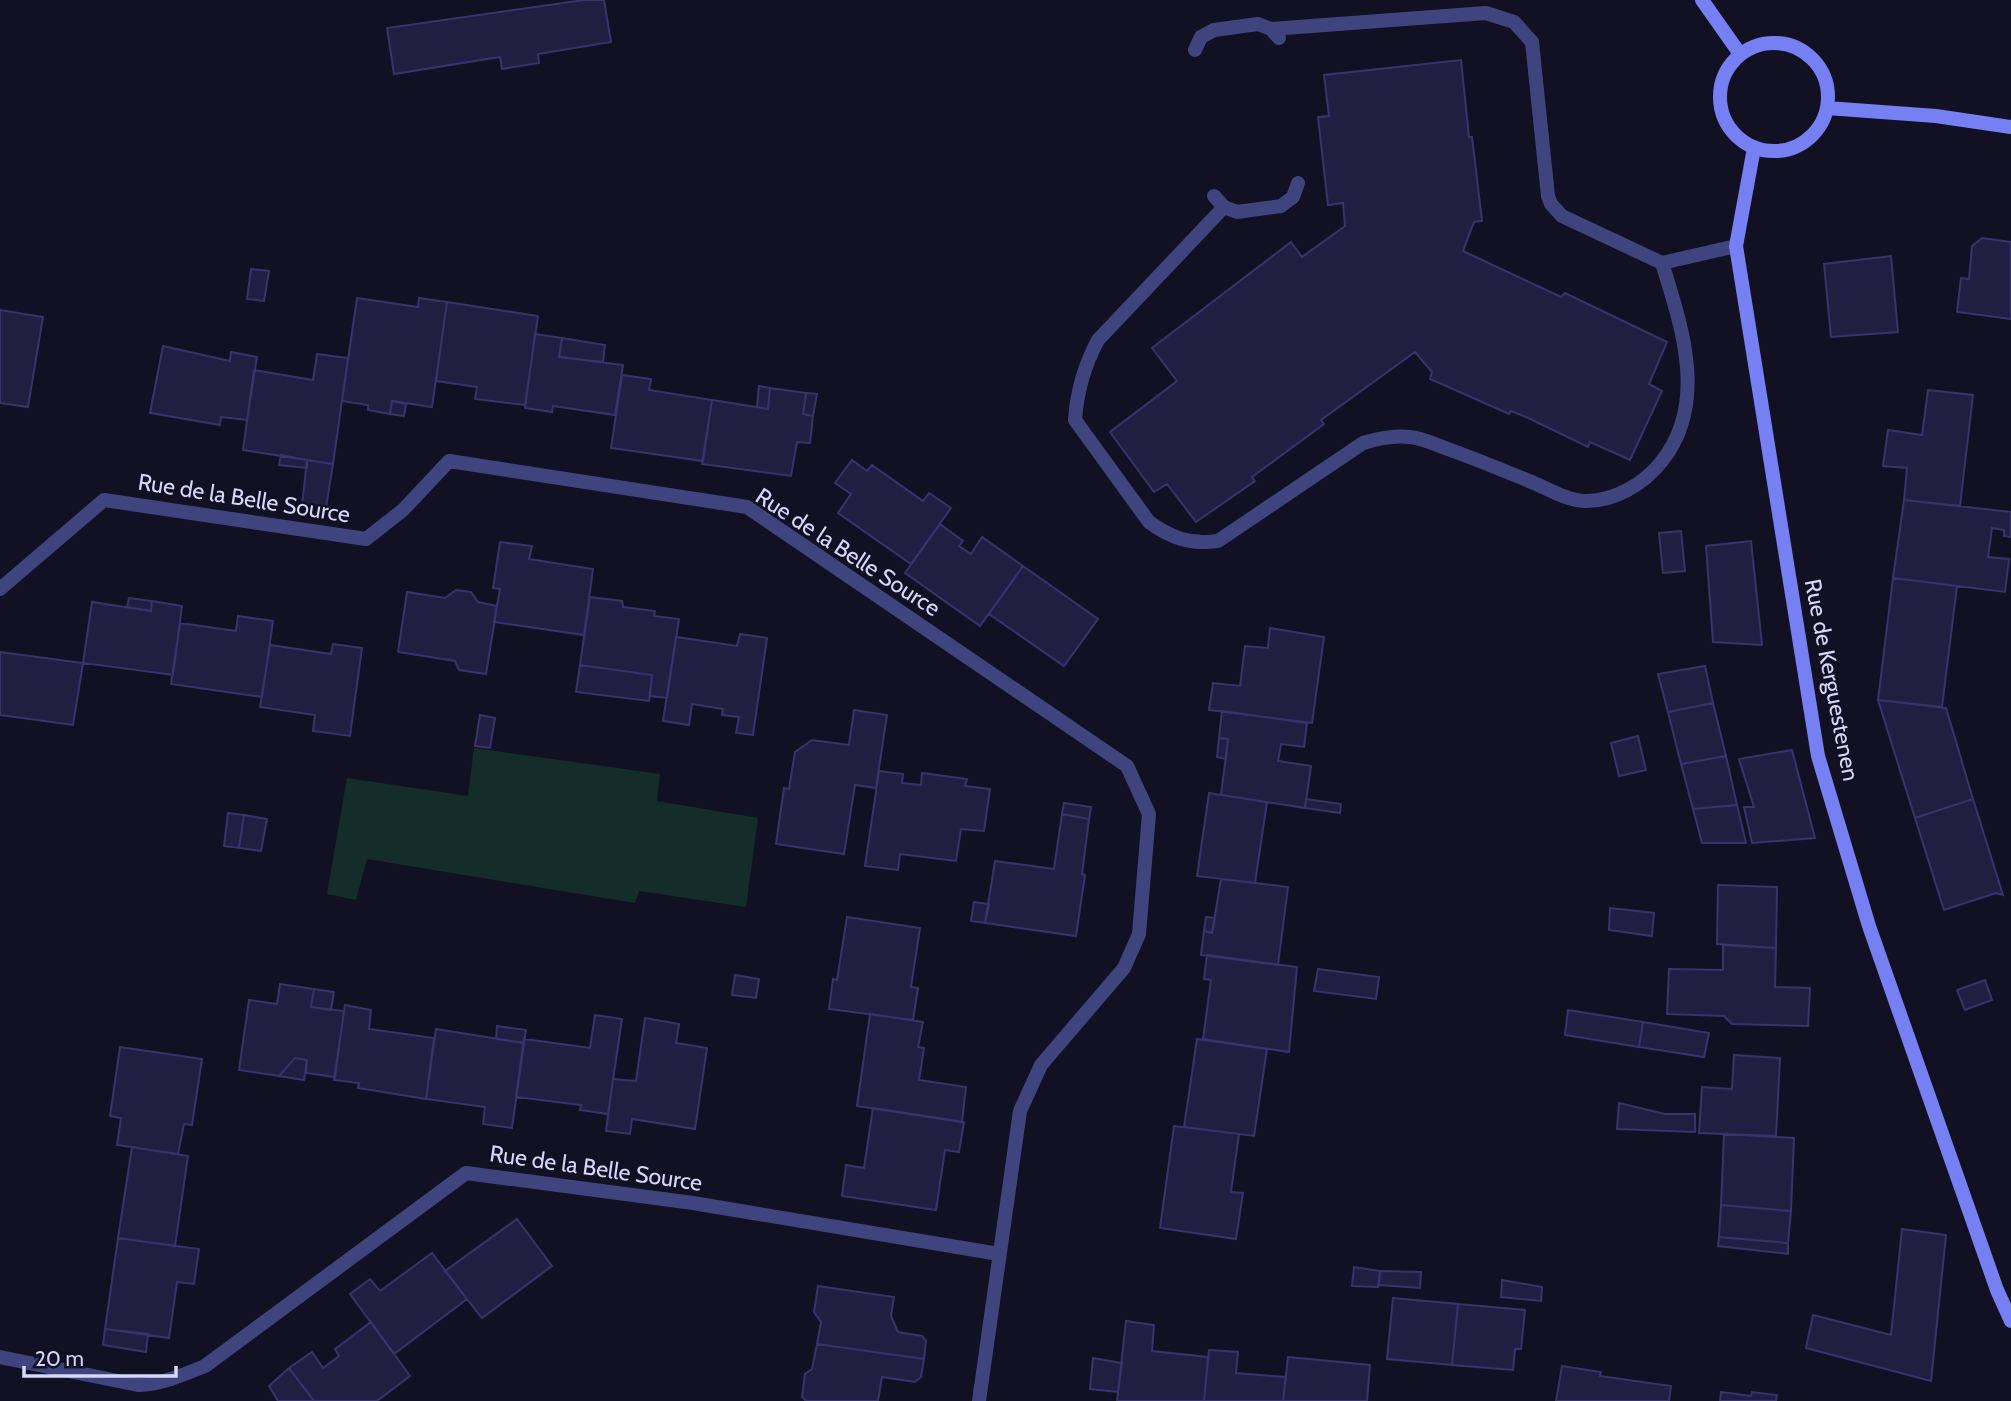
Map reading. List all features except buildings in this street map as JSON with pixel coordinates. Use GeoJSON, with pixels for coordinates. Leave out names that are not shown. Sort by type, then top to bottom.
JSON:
{"type":"FeatureCollection","features":[{"type":"Feature","properties":{"kind":"main road"},"geometry":{"type":"LineString","coordinates":[[1702,0],[1740,54]]}},
{"type":"Feature","properties":{"kind":"main road"},"geometry":{"type":"LineString","coordinates":[[1781,43],[1802,51],[1818,66],[1827,85],[1827,108],[1820,125],[1808,139],[1792,149],[1773,152],[1754,148],[1738,139],[1726,124],[1720,105],[1720,87],[1727,68],[1740,54],[1759,44],[1781,43]]}},
{"type":"Feature","properties":{"kind":"main road"},"geometry":{"type":"LineString","coordinates":[[1827,108],[1936,116],[2011,127]]}},
{"type":"Feature","properties":{"kind":"main road","name":"Rue de Kerguestenen"},"geometry":{"type":"LineString","coordinates":[[1754,148],[1736,246],[1818,755],[1869,926],[1997,1290],[2011,1321]]}},
{"type":"Feature","properties":{"kind":"street"},"geometry":{"type":"LineString","coordinates":[[1195,50],[1201,37],[1214,30],[1258,24],[1275,34],[1486,13],[1514,22],[1532,42],[1551,204],[1569,221],[1662,263],[1736,246]]}},
{"type":"Feature","properties":{"kind":"street"},"geometry":{"type":"LineString","coordinates":[[1298,183],[1293,197],[1281,206],[1237,212],[1219,202],[1098,340],[1088,359],[1077,400],[1076,420],[1149,522],[1166,534],[1200,544],[1218,541],[1363,443],[1380,437],[1411,437],[1426,441],[1572,499],[1599,500],[1625,491],[1639,483],[1661,462],[1677,439],[1686,414],[1687,354],[1662,263]]}},
{"type":"Feature","properties":{"kind":"street","name":"Rue de la Belle Source"},"geometry":{"type":"LineString","coordinates":[[0,589],[104,500],[366,539],[403,510],[449,461],[747,507],[1127,766],[1150,814],[1139,934],[1124,968],[1041,1065],[1020,1111],[979,1401]]}},
{"type":"Feature","properties":{"kind":"street","name":"Rue de la Belle Source"},"geometry":{"type":"LineString","coordinates":[[0,1357],[138,1385],[154,1384],[183,1375],[205,1366],[466,1173],[693,1203],[999,1254]]}},
{"type":"Feature","properties":{"kind":"green space"},"geometry":{"type":"Polygon","coordinates":[[[474,748],[660,774],[657,801],[758,818],[746,907],[639,891],[635,903],[367,859],[356,900],[327,894],[347,778],[468,796],[474,748]]]}}]}
